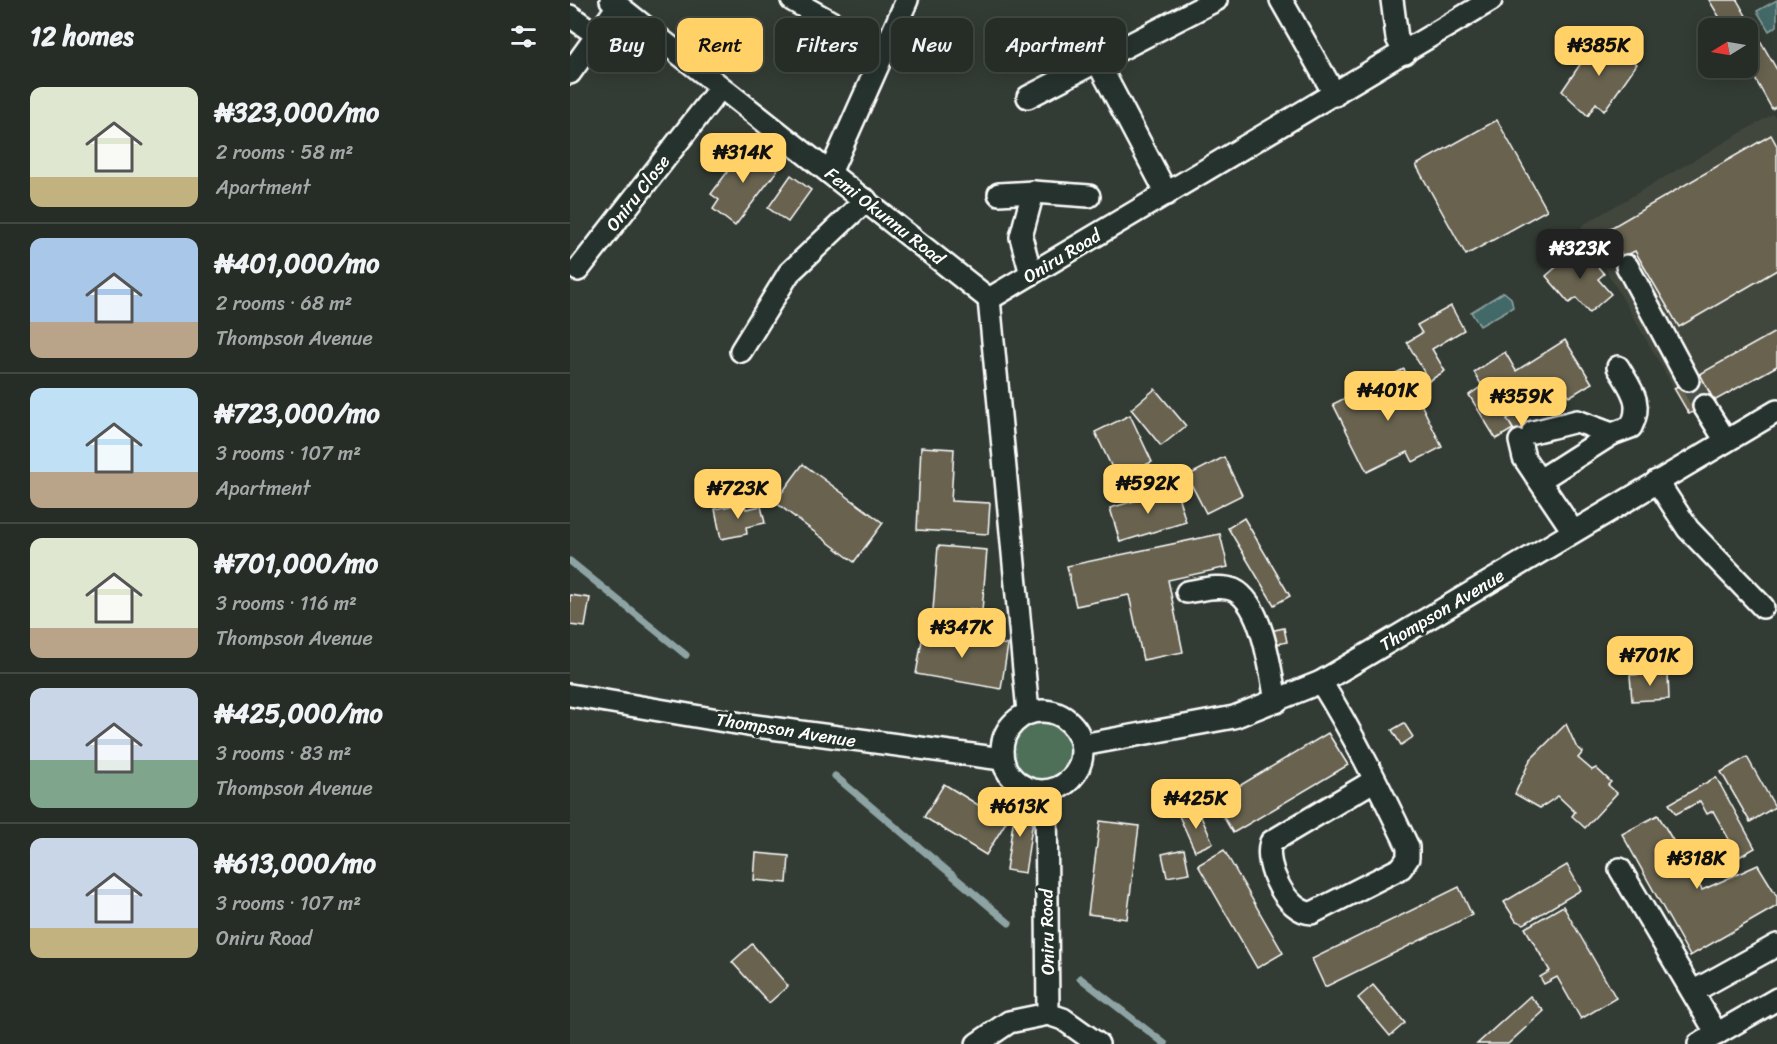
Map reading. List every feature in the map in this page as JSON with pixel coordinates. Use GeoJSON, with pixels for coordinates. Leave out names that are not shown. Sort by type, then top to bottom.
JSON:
{"type":"FeatureCollection","features":[{"type":"Feature","properties":{"kind":"street"},"geometry":{"type":"LineString","coordinates":[[792,0],[884,52]]}},
{"type":"Feature","properties":{"kind":"street"},"geometry":{"type":"LineString","coordinates":[[830,173],[907,0]]}},
{"type":"Feature","properties":{"kind":"street"},"geometry":{"type":"LineString","coordinates":[[1126,44],[1215,0]]}},
{"type":"Feature","properties":{"kind":"street"},"geometry":{"type":"LineString","coordinates":[[1281,0],[1335,95]]}},
{"type":"Feature","properties":{"kind":"street"},"geometry":{"type":"LineString","coordinates":[[1392,0],[1397,38],[1405,53]]}},
{"type":"Feature","properties":{"kind":"street","name":"Oniru Road"},"geometry":{"type":"LineString","coordinates":[[989,299],[1491,0]]}},
{"type":"Feature","properties":{"kind":"street"},"geometry":{"type":"LineString","coordinates":[[606,18],[614,3]]}},
{"type":"Feature","properties":{"kind":"street","name":"Femi Okunnu Road"},"geometry":{"type":"LineString","coordinates":[[614,3],[989,299]]}},
{"type":"Feature","properties":{"kind":"street"},"geometry":{"type":"LineString","coordinates":[[570,16],[588,29]]}},
{"type":"Feature","properties":{"kind":"street"},"geometry":{"type":"LineString","coordinates":[[570,73],[588,48]]}},
{"type":"Feature","properties":{"kind":"street"},"geometry":{"type":"LineString","coordinates":[[1028,97],[1073,72]]}},
{"type":"Feature","properties":{"kind":"street"},"geometry":{"type":"LineString","coordinates":[[1103,72],[1167,194]]}},
{"type":"Feature","properties":{"kind":"street","name":"Oniru Close"},"geometry":{"type":"LineString","coordinates":[[578,270],[720,88]]}},
{"type":"Feature","properties":{"kind":"street"},"geometry":{"type":"LineString","coordinates":[[999,194],[1032,192],[1089,196]]}},
{"type":"Feature","properties":{"kind":"street"},"geometry":{"type":"LineString","coordinates":[[1031,274],[1021,237],[1032,192]]}},
{"type":"Feature","properties":{"kind":"street"},"geometry":{"type":"LineString","coordinates":[[741,351],[789,273],[866,200]]}},
{"type":"Feature","properties":{"kind":"street"},"geometry":{"type":"LineString","coordinates":[[1627,266],[1688,380]]}},
{"type":"Feature","properties":{"kind":"street"},"geometry":{"type":"LineString","coordinates":[[989,299],[1028,712]]}},
{"type":"Feature","properties":{"kind":"street"},"geometry":{"type":"LineString","coordinates":[[1540,480],[1612,434],[1631,427],[1638,414],[1636,399],[1618,366]]}},
{"type":"Feature","properties":{"kind":"street"},"geometry":{"type":"LineString","coordinates":[[1704,406],[1726,441]]}},
{"type":"Feature","properties":{"kind":"street","name":"Thompson Avenue"},"geometry":{"type":"LineString","coordinates":[[1082,745],[1234,717],[1321,682],[1777,411]]}},
{"type":"Feature","properties":{"kind":"street"},"geometry":{"type":"LineString","coordinates":[[1573,531],[1524,458],[1527,437],[1577,421],[1612,434]]}},
{"type":"Feature","properties":{"kind":"street"},"geometry":{"type":"LineString","coordinates":[[1657,481],[1688,529],[1763,607]]}},
{"type":"Feature","properties":{"kind":"street"},"geometry":{"type":"LineString","coordinates":[[1187,592],[1217,588],[1234,590],[1248,602],[1257,620],[1276,702]]}},
{"type":"Feature","properties":{"kind":"street"},"geometry":{"type":"LineString","coordinates":[[1321,682],[1348,726],[1375,780],[1408,847],[1408,858],[1401,868],[1312,913],[1303,913],[1297,909],[1284,891],[1273,868],[1269,859],[1271,842],[1375,780]]}},
{"type":"Feature","properties":{"kind":"street","name":"Thompson Avenue"},"geometry":{"type":"LineString","coordinates":[[570,695],[748,725],[1002,759]]}},
{"type":"Feature","properties":{"kind":"street"},"geometry":{"type":"LineString","coordinates":[[1042,710],[1056,713],[1068,720],[1077,731],[1082,745],[1081,761],[1074,776],[1061,787],[1046,792],[1023,787],[1013,780],[1002,759],[1002,745],[1007,731],[1016,720],[1028,712],[1042,710]]}},
{"type":"Feature","properties":{"kind":"street","name":"Oniru Road"},"geometry":{"type":"LineString","coordinates":[[1046,792],[1048,1014]]}},
{"type":"Feature","properties":{"kind":"street"},"geometry":{"type":"LineString","coordinates":[[1620,869],[1694,992],[1708,1039],[1777,999]]}},
{"type":"Feature","properties":{"kind":"street"},"geometry":{"type":"LineString","coordinates":[[1694,992],[1777,945]]}},
{"type":"Feature","properties":{"kind":"street"},"geometry":{"type":"LineString","coordinates":[[977,1044],[1009,1023],[1048,1014],[1063,1019],[1098,1044]]}},
{"type":"Feature","properties":{"kind":"shaded area"},"geometry":{"type":"Polygon","coordinates":[[[1773,114],[1777,120],[1777,366],[1689,414],[1581,226],[1773,114]]]}},
{"type":"Feature","properties":{"kind":"green space"},"geometry":{"type":"Polygon","coordinates":[[[1042,722],[1058,727],[1066,735],[1071,751],[1066,767],[1058,775],[1042,780],[1026,775],[1018,767],[1013,751],[1018,735],[1026,727],[1042,722]]]}},
{"type":"Feature","properties":{"kind":"water"},"geometry":{"type":"Polygon","coordinates":[[[1777,0],[1777,26],[1769,31],[1757,11],[1777,0]]]}},
{"type":"Feature","properties":{"kind":"water"},"geometry":{"type":"Polygon","coordinates":[[[1504,292],[1511,298],[1513,307],[1480,326],[1471,312],[1504,292]]]}},
{"type":"Feature","properties":{"kind":"building"},"geometry":{"type":"Polygon","coordinates":[[[1709,0],[1737,0],[1747,18],[1720,18],[1709,0]]]}},
{"type":"Feature","properties":{"kind":"building"},"geometry":{"type":"Polygon","coordinates":[[[1758,37],[1777,70],[1777,106],[1772,109],[1755,78],[1758,78],[1758,37]]]}},
{"type":"Feature","properties":{"kind":"building"},"geometry":{"type":"Polygon","coordinates":[[[1598,38],[1637,64],[1604,111],[1596,103],[1588,116],[1562,91],[1598,38]]]}},
{"type":"Feature","properties":{"kind":"building"},"geometry":{"type":"Polygon","coordinates":[[[1497,120],[1547,210],[1466,255],[1416,165],[1497,120]]]}},
{"type":"Feature","properties":{"kind":"building"},"geometry":{"type":"Polygon","coordinates":[[[1771,135],[1777,146],[1777,270],[1679,327],[1635,251],[1623,257],[1607,230],[1771,135]]]}},
{"type":"Feature","properties":{"kind":"building"},"geometry":{"type":"Polygon","coordinates":[[[748,144],[779,168],[735,226],[713,209],[719,200],[711,194],[748,144]]]}},
{"type":"Feature","properties":{"kind":"building"},"geometry":{"type":"Polygon","coordinates":[[[791,175],[811,190],[788,222],[768,208],[791,175]]]}},
{"type":"Feature","properties":{"kind":"building"},"geometry":{"type":"Polygon","coordinates":[[[1580,246],[1604,274],[1598,279],[1611,294],[1589,313],[1576,298],[1569,303],[1546,276],[1580,246]]]}},
{"type":"Feature","properties":{"kind":"building"},"geometry":{"type":"Polygon","coordinates":[[[1451,306],[1464,330],[1432,349],[1445,371],[1429,381],[1407,342],[1422,333],[1417,325],[1451,306]]]}},
{"type":"Feature","properties":{"kind":"building"},"geometry":{"type":"Polygon","coordinates":[[[1777,331],[1777,366],[1714,401],[1700,374],[1777,331]]]}},
{"type":"Feature","properties":{"kind":"building"},"geometry":{"type":"Polygon","coordinates":[[[1565,340],[1592,383],[1569,397],[1566,391],[1546,404],[1542,397],[1507,419],[1513,429],[1496,439],[1469,395],[1482,386],[1474,372],[1505,352],[1516,371],[1565,340]]]}},
{"type":"Feature","properties":{"kind":"building"},"geometry":{"type":"Polygon","coordinates":[[[1404,369],[1442,447],[1413,462],[1408,452],[1367,472],[1333,404],[1404,369]]]}},
{"type":"Feature","properties":{"kind":"building"},"geometry":{"type":"Polygon","coordinates":[[[1700,374],[1714,401],[1689,414],[1674,388],[1700,374]]]}},
{"type":"Feature","properties":{"kind":"building"},"geometry":{"type":"Polygon","coordinates":[[[1155,389],[1186,426],[1161,446],[1131,409],[1155,389]]]}},
{"type":"Feature","properties":{"kind":"building"},"geometry":{"type":"Polygon","coordinates":[[[1520,411],[1537,437],[1523,445],[1507,419],[1520,411]]]}},
{"type":"Feature","properties":{"kind":"building"},"geometry":{"type":"Polygon","coordinates":[[[1130,415],[1152,462],[1117,478],[1095,432],[1130,415]]]}},
{"type":"Feature","properties":{"kind":"building"},"geometry":{"type":"Polygon","coordinates":[[[921,447],[954,449],[951,501],[990,503],[988,534],[917,530],[921,447]]]}},
{"type":"Feature","properties":{"kind":"building"},"geometry":{"type":"Polygon","coordinates":[[[1224,457],[1242,495],[1206,513],[1187,476],[1224,457]]]}},
{"type":"Feature","properties":{"kind":"building"},"geometry":{"type":"Polygon","coordinates":[[[803,464],[883,523],[854,562],[775,502],[803,464]]]}},
{"type":"Feature","properties":{"kind":"building"},"geometry":{"type":"Polygon","coordinates":[[[1176,489],[1186,522],[1120,542],[1110,508],[1176,489]]]}},
{"type":"Feature","properties":{"kind":"building"},"geometry":{"type":"Polygon","coordinates":[[[745,503],[746,509],[761,506],[765,523],[746,527],[747,534],[721,539],[715,509],[745,503]]]}},
{"type":"Feature","properties":{"kind":"building"},"geometry":{"type":"Polygon","coordinates":[[[1244,518],[1290,596],[1274,605],[1228,528],[1244,518]]]}},
{"type":"Feature","properties":{"kind":"building"},"geometry":{"type":"Polygon","coordinates":[[[1220,534],[1228,567],[1168,580],[1183,652],[1143,660],[1129,595],[1076,606],[1067,566],[1220,534]]]}},
{"type":"Feature","properties":{"kind":"building"},"geometry":{"type":"Polygon","coordinates":[[[938,546],[987,550],[982,611],[969,609],[968,626],[932,623],[938,546]]]}},
{"type":"Feature","properties":{"kind":"building"},"geometry":{"type":"Polygon","coordinates":[[[570,595],[590,598],[585,627],[570,625],[570,595]]]}},
{"type":"Feature","properties":{"kind":"building"},"geometry":{"type":"Polygon","coordinates":[[[1284,628],[1287,642],[1273,645],[1270,631],[1284,628]]]}},
{"type":"Feature","properties":{"kind":"building"},"geometry":{"type":"Polygon","coordinates":[[[924,629],[1008,645],[1001,689],[916,674],[924,629]]]}},
{"type":"Feature","properties":{"kind":"building"},"geometry":{"type":"Polygon","coordinates":[[[1668,673],[1669,699],[1632,701],[1630,675],[1668,673]]]}},
{"type":"Feature","properties":{"kind":"building"},"geometry":{"type":"Polygon","coordinates":[[[1404,723],[1413,737],[1401,745],[1392,730],[1404,723]]]}},
{"type":"Feature","properties":{"kind":"building"},"geometry":{"type":"Polygon","coordinates":[[[1566,724],[1576,746],[1583,752],[1578,758],[1592,770],[1596,768],[1611,782],[1608,785],[1617,793],[1585,828],[1572,816],[1575,812],[1558,796],[1540,808],[1515,794],[1530,760],[1566,724]]]}},
{"type":"Feature","properties":{"kind":"building"},"geometry":{"type":"Polygon","coordinates":[[[1328,733],[1348,765],[1233,833],[1214,801],[1328,733]]]}},
{"type":"Feature","properties":{"kind":"building"},"geometry":{"type":"Polygon","coordinates":[[[1747,757],[1775,807],[1750,822],[1721,772],[1747,757]]]}},
{"type":"Feature","properties":{"kind":"building"},"geometry":{"type":"Polygon","coordinates":[[[1716,777],[1755,848],[1739,857],[1713,811],[1707,814],[1700,801],[1676,814],[1669,804],[1716,777]]]}},
{"type":"Feature","properties":{"kind":"building"},"geometry":{"type":"Polygon","coordinates":[[[944,784],[1006,822],[986,855],[924,817],[944,784]]]}},
{"type":"Feature","properties":{"kind":"building"},"geometry":{"type":"Polygon","coordinates":[[[1016,803],[1035,806],[1025,873],[1006,870],[1016,803]]]}},
{"type":"Feature","properties":{"kind":"building"},"geometry":{"type":"Polygon","coordinates":[[[1197,808],[1213,843],[1195,851],[1179,816],[1197,808]]]}},
{"type":"Feature","properties":{"kind":"building"},"geometry":{"type":"Polygon","coordinates":[[[1658,815],[1702,890],[1758,865],[1777,896],[1777,906],[1690,956],[1622,834],[1658,815]]]}},
{"type":"Feature","properties":{"kind":"building"},"geometry":{"type":"Polygon","coordinates":[[[1100,821],[1139,826],[1127,919],[1088,914],[1100,821]]]}},
{"type":"Feature","properties":{"kind":"building"},"geometry":{"type":"Polygon","coordinates":[[[1184,849],[1189,873],[1167,877],[1162,854],[1184,849]]]}},
{"type":"Feature","properties":{"kind":"building"},"geometry":{"type":"Polygon","coordinates":[[[1224,850],[1283,953],[1257,968],[1198,865],[1224,850]]]}},
{"type":"Feature","properties":{"kind":"building"},"geometry":{"type":"Polygon","coordinates":[[[756,853],[789,856],[787,883],[754,880],[756,853]]]}},
{"type":"Feature","properties":{"kind":"building"},"geometry":{"type":"Polygon","coordinates":[[[1567,865],[1581,890],[1524,924],[1516,921],[1504,902],[1567,865]]]}},
{"type":"Feature","properties":{"kind":"building"},"geometry":{"type":"Polygon","coordinates":[[[1459,887],[1472,915],[1325,987],[1312,959],[1459,887]]]}},
{"type":"Feature","properties":{"kind":"building"},"geometry":{"type":"Polygon","coordinates":[[[1563,906],[1616,998],[1581,1019],[1557,977],[1544,984],[1540,977],[1550,971],[1525,928],[1563,906]]]}},
{"type":"Feature","properties":{"kind":"building"},"geometry":{"type":"Polygon","coordinates":[[[752,944],[788,986],[769,1003],[732,962],[752,944]]]}},
{"type":"Feature","properties":{"kind":"building"},"geometry":{"type":"Polygon","coordinates":[[[1373,985],[1405,1023],[1390,1036],[1358,998],[1373,985]]]}},
{"type":"Feature","properties":{"kind":"building"},"geometry":{"type":"Polygon","coordinates":[[[1530,996],[1544,1011],[1508,1044],[1477,1044],[1530,996]]]}},
{"type":"Feature","properties":{"kind":"waterway"},"geometry":{"type":"LineString","coordinates":[[570,561],[686,655]]}},
{"type":"Feature","properties":{"kind":"waterway"},"geometry":{"type":"LineString","coordinates":[[835,776],[1009,923]]}},
{"type":"Feature","properties":{"kind":"waterway"},"geometry":{"type":"LineString","coordinates":[[1080,978],[1165,1044]]}},
{"type":"Feature","properties":{"kind":"tunnel"},"geometry":{"type":"LineString","coordinates":[[1688,380],[1704,406]]}}]}
